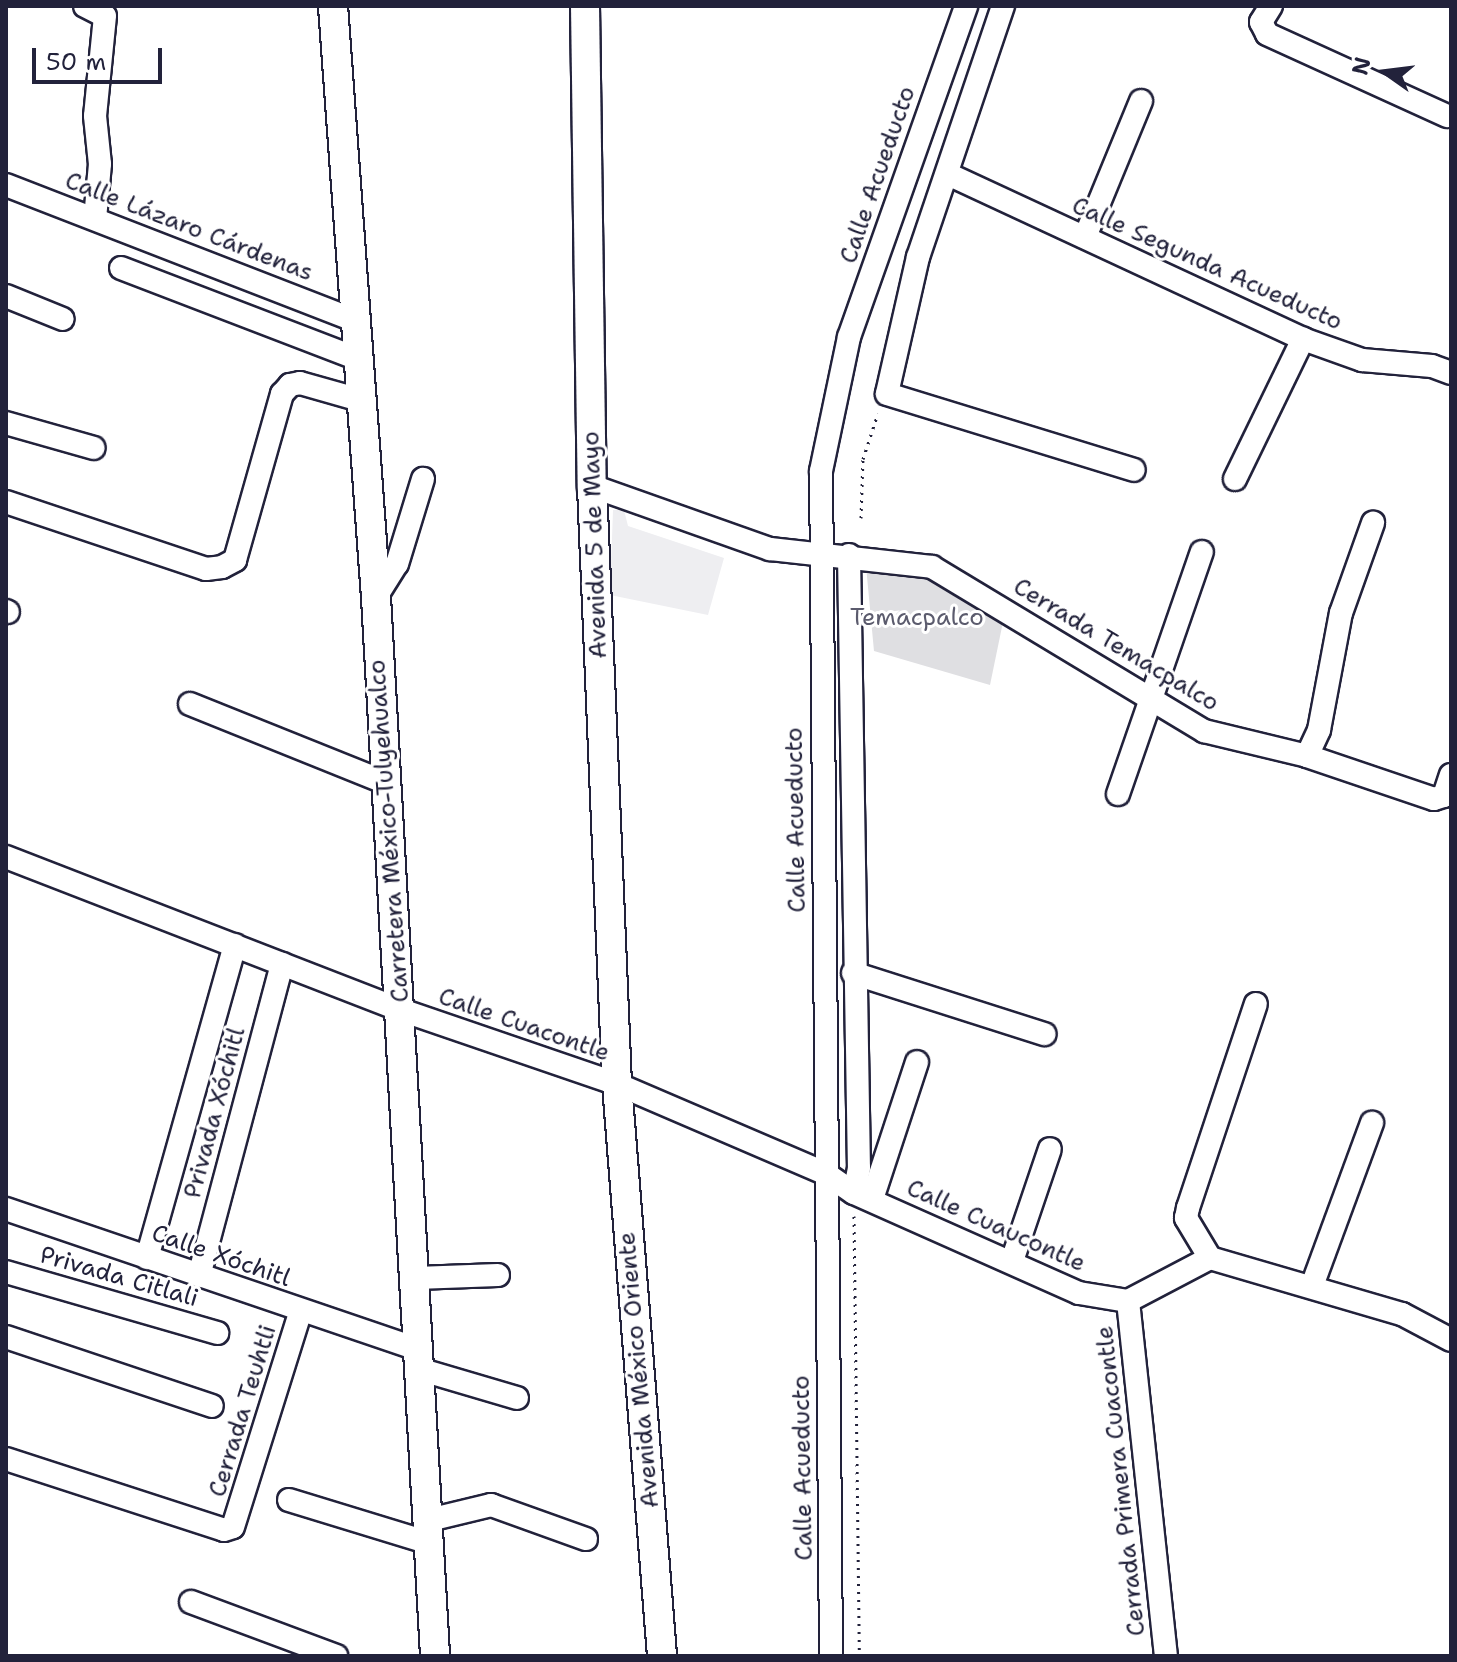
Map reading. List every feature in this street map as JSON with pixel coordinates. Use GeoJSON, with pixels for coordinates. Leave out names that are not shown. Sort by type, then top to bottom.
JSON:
{"type":"FeatureCollection","features":[{"type":"Feature","properties":{"kind":"main road","name":"Carretera México-Tulyehualco"},"geometry":{"type":"LineString","coordinates":[[333,6],[352,319],[376,597],[384,782],[421,1360],[435,1656]]}},
{"type":"Feature","properties":{"kind":"main road","name":"Avenida 5 de Mayo"},"geometry":{"type":"LineString","coordinates":[[585,6],[592,486],[617,1084]]}},
{"type":"Feature","properties":{"kind":"main road","name":"Avenida México Oriente"},"geometry":{"type":"LineString","coordinates":[[617,1084],[662,1656]]}},
{"type":"Feature","properties":{"kind":"street"},"geometry":{"type":"LineString","coordinates":[[85,6],[105,16],[95,116],[100,164],[95,219]]}},
{"type":"Feature","properties":{"kind":"street","name":"Calle Acueducto"},"geometry":{"type":"LineString","coordinates":[[831,1656],[819,555],[821,471],[849,337],[966,6]]}},
{"type":"Feature","properties":{"kind":"street"},"geometry":{"type":"LineString","coordinates":[[1003,6],[950,175],[918,257],[887,394],[1134,470]]}},
{"type":"Feature","properties":{"kind":"street"},"geometry":{"type":"LineString","coordinates":[[1271,6],[1261,22],[1267,34],[1447,116]]}},
{"type":"Feature","properties":{"kind":"street"},"geometry":{"type":"LineString","coordinates":[[1085,237],[1141,101]]}},
{"type":"Feature","properties":{"kind":"street","name":"Calle Segunda Acueducto"},"geometry":{"type":"LineString","coordinates":[[950,175],[1303,339],[1362,360],[1432,366],[1451,373]]}},
{"type":"Feature","properties":{"kind":"street","name":"Calle Lázaro Cárdenas"},"geometry":{"type":"LineString","coordinates":[[6,185],[352,319]]}},
{"type":"Feature","properties":{"kind":"street"},"geometry":{"type":"LineString","coordinates":[[121,268],[356,358]]}},
{"type":"Feature","properties":{"kind":"street"},"geometry":{"type":"LineString","coordinates":[[6,296],[63,319]]}},
{"type":"Feature","properties":{"kind":"street"},"geometry":{"type":"LineString","coordinates":[[1235,479],[1303,339]]}},
{"type":"Feature","properties":{"kind":"street"},"geometry":{"type":"LineString","coordinates":[[6,502],[206,569],[222,567],[235,560],[282,394],[290,385],[300,383],[360,400]]}},
{"type":"Feature","properties":{"kind":"street"},"geometry":{"type":"LineString","coordinates":[[6,423],[94,448]]}},
{"type":"Feature","properties":{"kind":"street"},"geometry":{"type":"LineString","coordinates":[[376,597],[397,564],[423,479]]}},
{"type":"Feature","properties":{"kind":"street","name":"Cerrada Temacpalco"},"geometry":{"type":"LineString","coordinates":[[592,486],[698,527],[770,549],[849,555],[932,567],[1150,694],[1204,731],[1307,756],[1434,799],[1444,796],[1451,775]]}},
{"type":"Feature","properties":{"kind":"street"},"geometry":{"type":"LineString","coordinates":[[1307,756],[1319,730],[1341,613],[1373,523]]}},
{"type":"Feature","properties":{"kind":"street"},"geometry":{"type":"LineString","coordinates":[[1118,794],[1150,694],[1202,552]]}},
{"type":"Feature","properties":{"kind":"street"},"geometry":{"type":"LineString","coordinates":[[849,555],[853,973],[859,1168],[863,1196]]}},
{"type":"Feature","properties":{"kind":"street"},"geometry":{"type":"LineString","coordinates":[[190,704],[384,782]]}},
{"type":"Feature","properties":{"kind":"street","name":"Calle Cuacontle"},"geometry":{"type":"LineString","coordinates":[[6,857],[401,1010],[617,1084]]}},
{"type":"Feature","properties":{"kind":"street"},"geometry":{"type":"LineString","coordinates":[[147,1258],[235,945]]}},
{"type":"Feature","properties":{"kind":"street","name":"Privada Xóchitl"},"geometry":{"type":"LineString","coordinates":[[199,1276],[282,964]]}},
{"type":"Feature","properties":{"kind":"street"},"geometry":{"type":"LineString","coordinates":[[853,973],[1044,1034]]}},
{"type":"Feature","properties":{"kind":"street"},"geometry":{"type":"LineString","coordinates":[[1210,1258],[1186,1218],[1256,1004]]}},
{"type":"Feature","properties":{"kind":"street"},"geometry":{"type":"LineString","coordinates":[[863,1196],[917,1062]]}},
{"type":"Feature","properties":{"kind":"street","name":"Calle Cuaucontle"},"geometry":{"type":"LineString","coordinates":[[617,1084],[825,1173],[863,1196],[1079,1293],[1128,1301]]}},
{"type":"Feature","properties":{"kind":"street"},"geometry":{"type":"LineString","coordinates":[[1312,1286],[1372,1123]]}},
{"type":"Feature","properties":{"kind":"street"},"geometry":{"type":"LineString","coordinates":[[1012,1261],[1050,1149]]}},
{"type":"Feature","properties":{"kind":"street","name":"Calle Xóchitl"},"geometry":{"type":"LineString","coordinates":[[6,1209],[301,1310],[517,1398]]}},
{"type":"Feature","properties":{"kind":"street"},"geometry":{"type":"LineString","coordinates":[[1128,1301],[1210,1258],[1402,1314],[1451,1340]]}},
{"type":"Feature","properties":{"kind":"street","name":"Privada Citlali"},"geometry":{"type":"LineString","coordinates":[[6,1272],[217,1333]]}},
{"type":"Feature","properties":{"kind":"street"},"geometry":{"type":"LineString","coordinates":[[416,1278],[498,1275]]}},
{"type":"Feature","properties":{"kind":"street","name":"Cerrada Primera Cuacontle"},"geometry":{"type":"LineString","coordinates":[[1128,1301],[1166,1656]]}},
{"type":"Feature","properties":{"kind":"street","name":"Cerrada Teuhtli"},"geometry":{"type":"LineString","coordinates":[[6,1459],[224,1530],[233,1527],[301,1310]]}},
{"type":"Feature","properties":{"kind":"street","name":"Cerrada Teuhtli"},"geometry":{"type":"LineString","coordinates":[[6,1337],[212,1406]]}},
{"type":"Feature","properties":{"kind":"street"},"geometry":{"type":"LineString","coordinates":[[289,1500],[429,1532],[491,1505],[586,1539]]}},
{"type":"Feature","properties":{"kind":"street"},"geometry":{"type":"LineString","coordinates":[[191,1602],[336,1656]]}},
{"type":"Feature","properties":{"kind":"path"},"geometry":{"type":"LineString","coordinates":[[861,518],[871,425],[887,394]]}},
{"type":"Feature","properties":{"kind":"path"},"geometry":{"type":"LineString","coordinates":[[859,1656],[863,1196]]}},
{"type":"Feature","properties":{"kind":"shaded area"},"geometry":{"type":"Polygon","coordinates":[[[613,510],[624,510],[628,526],[724,558],[708,615],[610,595],[613,510]]]}},
{"type":"Feature","properties":{"kind":"green space","name":"Temacpalco"},"geometry":{"type":"Polygon","coordinates":[[[866,566],[929,574],[1004,617],[990,685],[874,651],[866,566]]]}}]}
